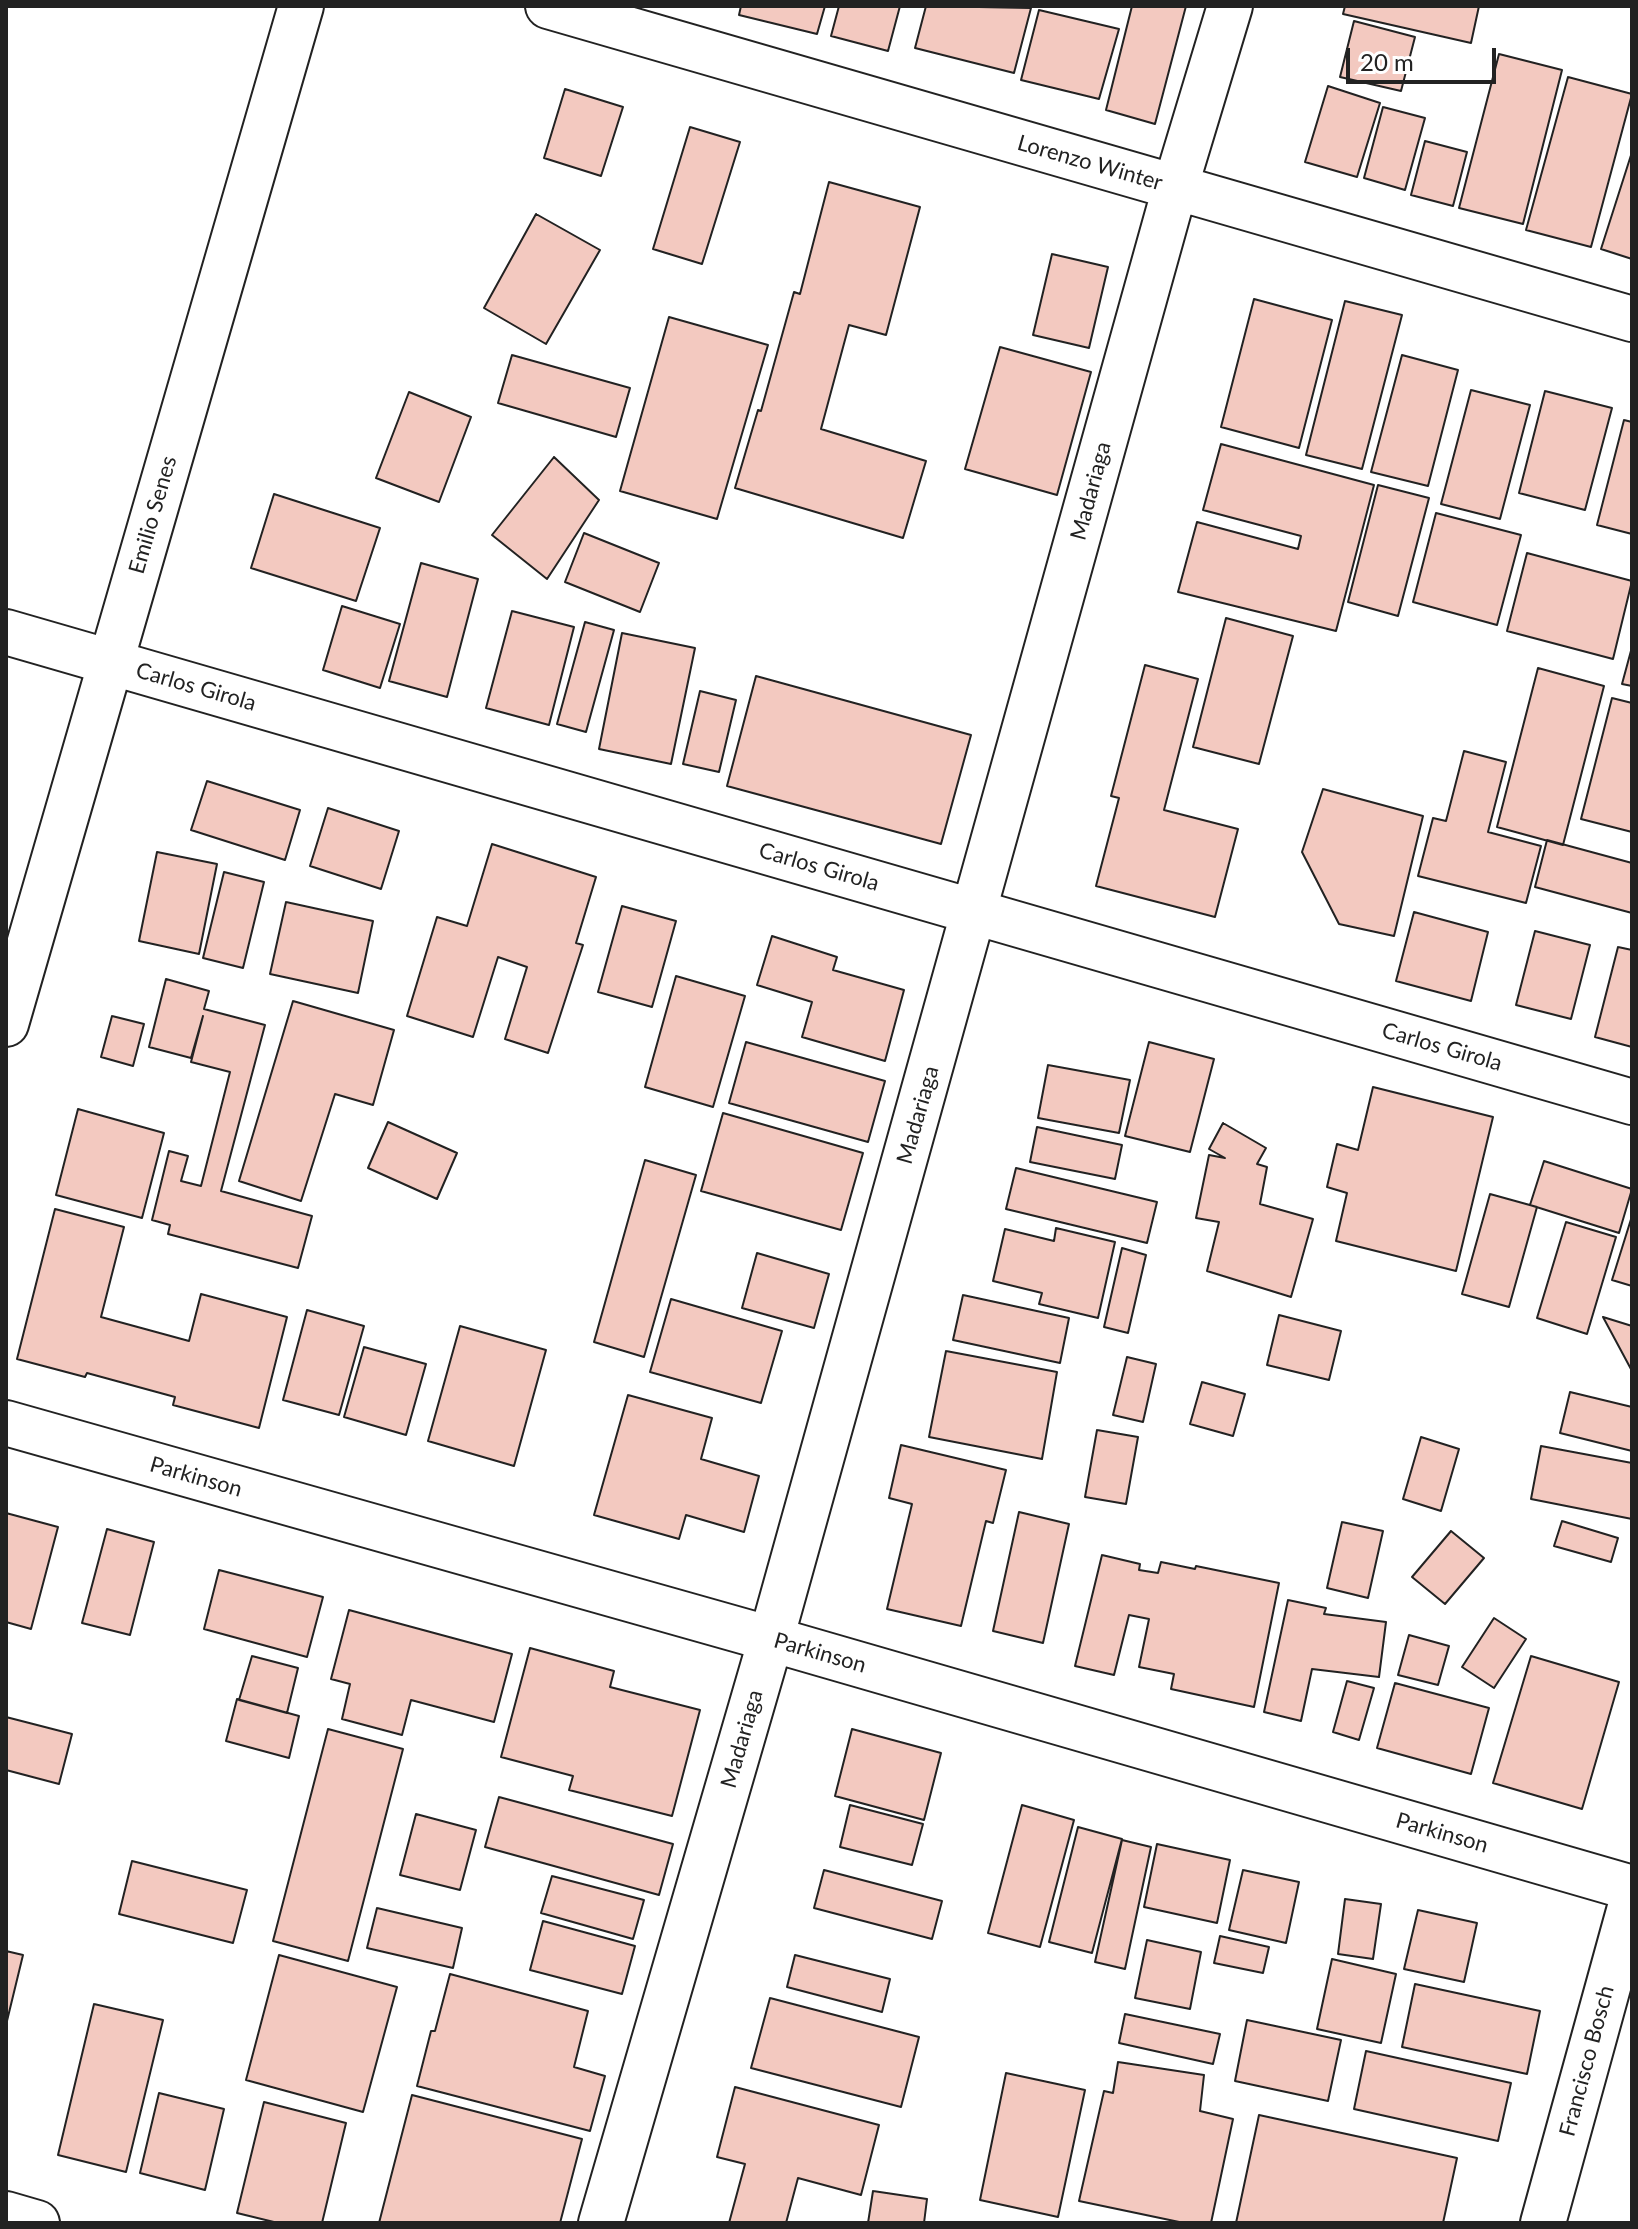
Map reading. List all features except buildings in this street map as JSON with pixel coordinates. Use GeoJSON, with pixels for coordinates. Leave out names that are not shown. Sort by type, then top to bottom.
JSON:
{"type":"FeatureCollection","features":[{"type":"Feature","properties":{"kind":"street","name":"Emilio Senes"},"geometry":{"type":"LineString","coordinates":[[6,1024],[301,6]]}},
{"type":"Feature","properties":{"kind":"street","name":"Lorenzo Winter"},"geometry":{"type":"LineString","coordinates":[[548,6],[1632,319]]}},
{"type":"Feature","properties":{"kind":"street","name":"Madariaga"},"geometry":{"type":"LineString","coordinates":[[601,2223],[771,1639],[1175,188],[1230,6]]}},
{"type":"Feature","properties":{"kind":"street","name":"Carlos Girola"},"geometry":{"type":"LineString","coordinates":[[6,632],[1632,1102]]}},
{"type":"Feature","properties":{"kind":"street","name":"Parkinson"},"geometry":{"type":"LineString","coordinates":[[6,1423],[771,1639],[1632,1888]]}},
{"type":"Feature","properties":{"kind":"street","name":"Francisco Bosch"},"geometry":{"type":"LineString","coordinates":[[1543,2223],[1632,1900]]}},
{"type":"Feature","properties":{"kind":"street"},"geometry":{"type":"LineString","coordinates":[[6,2214],[37,2223]]}}]}
